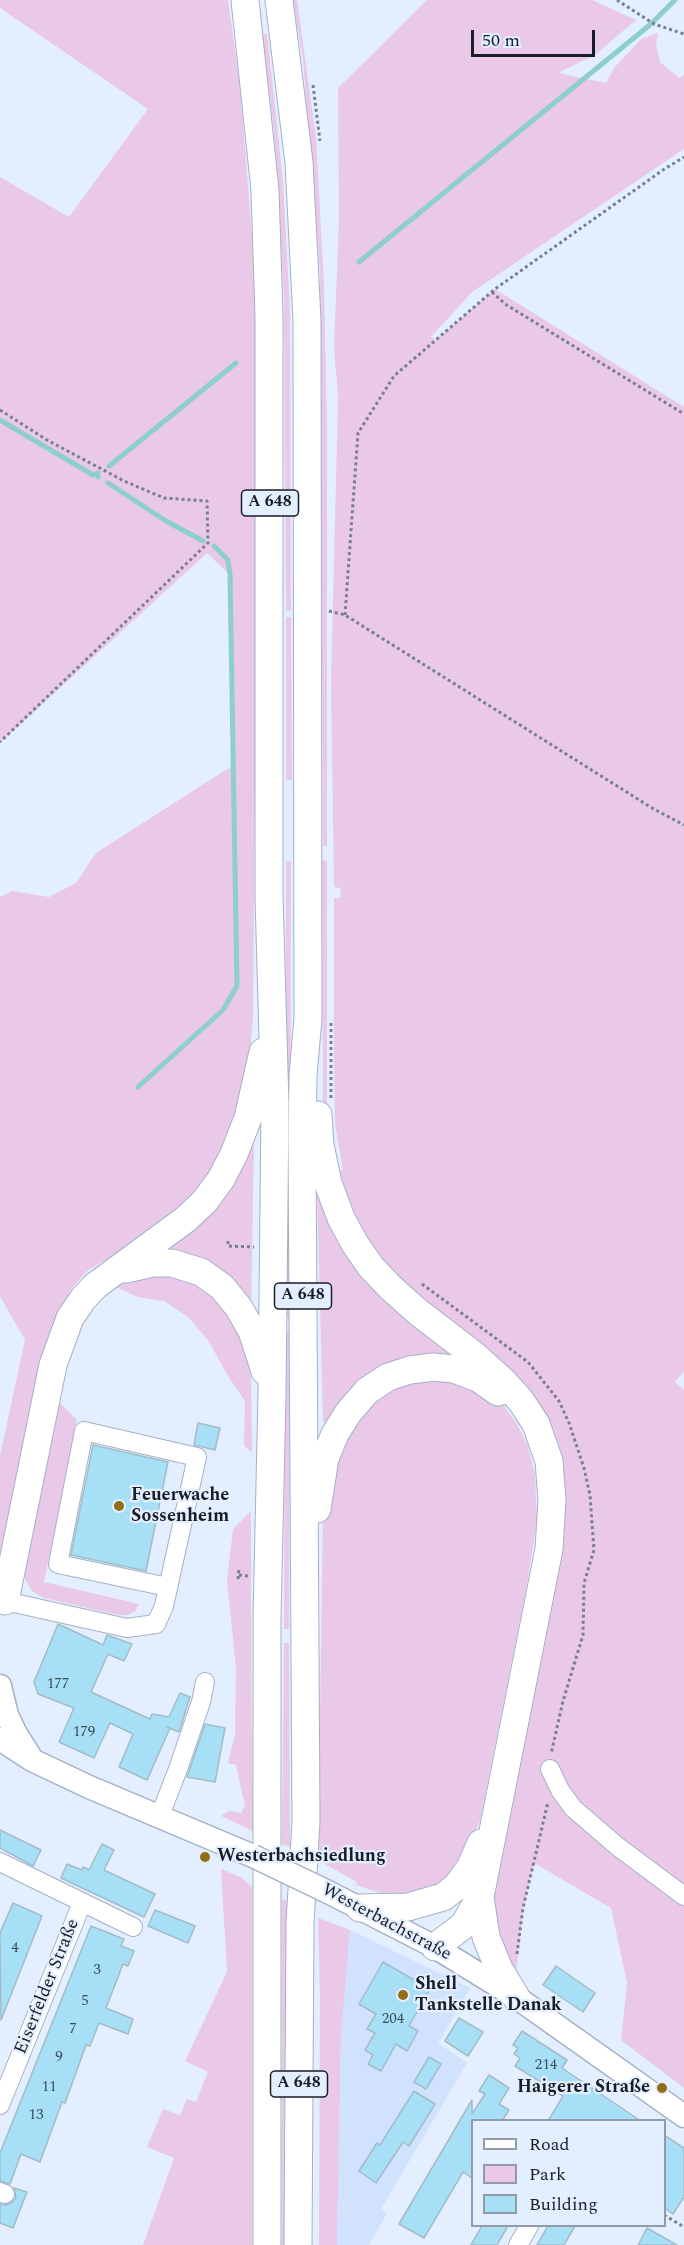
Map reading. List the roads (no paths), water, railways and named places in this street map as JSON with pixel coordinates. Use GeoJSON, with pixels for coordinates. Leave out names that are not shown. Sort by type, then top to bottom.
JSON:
{"type":"FeatureCollection","features":[{"type":"Feature","properties":{"kind":"highway","name":"A 648"},"geometry":{"type":"LineString","coordinates":[[245,0],[265,190],[270,316],[270,897],[275,1105],[267,1618],[267,2245]]}},
{"type":"Feature","properties":{"kind":"highway","name":"A 648"},"geometry":{"type":"LineString","coordinates":[[279,0],[299,162],[307,320],[319,1020],[303,1075],[303,1574],[306,1821],[300,1923],[298,2245]]}},
{"type":"Feature","properties":{"kind":"highway"},"geometry":{"type":"LineString","coordinates":[[2,1609],[53,1365],[61,1338],[82,1299],[95,1286],[186,1219],[205,1201],[221,1179],[248,1118],[272,1006]]}},
{"type":"Feature","properties":{"kind":"highway"},"geometry":{"type":"LineString","coordinates":[[319,1020],[316,1076],[320,1144],[328,1183],[341,1218],[371,1267],[391,1288],[474,1355],[521,1401],[536,1424],[549,1461],[552,1500],[549,1549],[468,1892],[499,1969],[516,1997]]}},
{"type":"Feature","properties":{"kind":"highway"},"geometry":{"type":"LineString","coordinates":[[118,1271],[152,1263],[172,1263],[201,1272],[222,1287],[239,1308],[252,1331],[272,1395]]}},
{"type":"Feature","properties":{"kind":"highway"},"geometry":{"type":"LineString","coordinates":[[303,1574],[316,1519],[318,1488],[325,1458],[335,1434],[348,1413],[367,1391],[388,1377],[410,1370],[433,1367],[454,1369],[478,1378],[494,1389],[522,1419],[534,1443],[541,1472],[543,1512],[541,1537],[510,1705],[481,1843],[470,1868],[464,1925],[435,1947]]}},
{"type":"Feature","properties":{"kind":"highway"},"geometry":{"type":"LineString","coordinates":[[360,1908],[408,1907],[468,1892]]}},
{"type":"Feature","properties":{"kind":"main road"},"geometry":{"type":"LineString","coordinates":[[0,1686],[7,1715],[32,1760]]}},
{"type":"Feature","properties":{"kind":"main road","name":"Westerbachstraße"},"geometry":{"type":"LineString","coordinates":[[0,1739],[32,1760],[159,1818],[244,1852],[435,1947],[516,1997],[684,2116]]}},
{"type":"Feature","properties":{"kind":"street"},"geometry":{"type":"LineString","coordinates":[[2,1609],[127,1628],[156,1624],[164,1606],[197,1458],[84,1431],[58,1564],[168,1587]]}},
{"type":"Feature","properties":{"kind":"street"},"geometry":{"type":"LineString","coordinates":[[159,1818],[201,1702],[205,1682]]}},
{"type":"Feature","properties":{"kind":"street"},"geometry":{"type":"LineString","coordinates":[[550,1769],[560,1790],[573,1808],[618,1846],[684,1896]]}},
{"type":"Feature","properties":{"kind":"street"},"geometry":{"type":"LineString","coordinates":[[0,1862],[133,1927]]}},
{"type":"Feature","properties":{"kind":"street","name":"Eiserfelder Straße"},"geometry":{"type":"LineString","coordinates":[[0,2105],[82,1903]]}},
{"type":"Feature","properties":{"kind":"street"},"geometry":{"type":"LineString","coordinates":[[518,2245],[528,2227]]}},
{"type":"Feature","properties":{"kind":"waterway"},"geometry":{"type":"LineString","coordinates":[[359,262],[651,24],[675,0]]}},
{"type":"Feature","properties":{"kind":"waterway"},"geometry":{"type":"LineString","coordinates":[[109,466],[236,363]]}},
{"type":"Feature","properties":{"kind":"waterway"},"geometry":{"type":"LineString","coordinates":[[0,420],[93,475],[98,473],[98,477]]}},
{"type":"Feature","properties":{"kind":"waterway"},"geometry":{"type":"LineString","coordinates":[[108,483],[166,521],[203,541]]}},
{"type":"Feature","properties":{"kind":"waterway"},"geometry":{"type":"LineString","coordinates":[[138,1087],[223,1010],[237,986],[230,575],[228,560],[214,546]]}},
{"type":"Feature","properties":{"kind":"place","name":"Feuerwache Sossenheim"},"geometry":{"type":"Point","coordinates":[119,1506]}},
{"type":"Feature","properties":{"kind":"place","name":"Westerbachsiedlung"},"geometry":{"type":"Point","coordinates":[205,1857]}},
{"type":"Feature","properties":{"kind":"place","name":"Shell Tankstelle Danak"},"geometry":{"type":"Point","coordinates":[403,1995]}},
{"type":"Feature","properties":{"kind":"place","name":"Haigerer Straße"},"geometry":{"type":"Point","coordinates":[662,2088]}}]}
